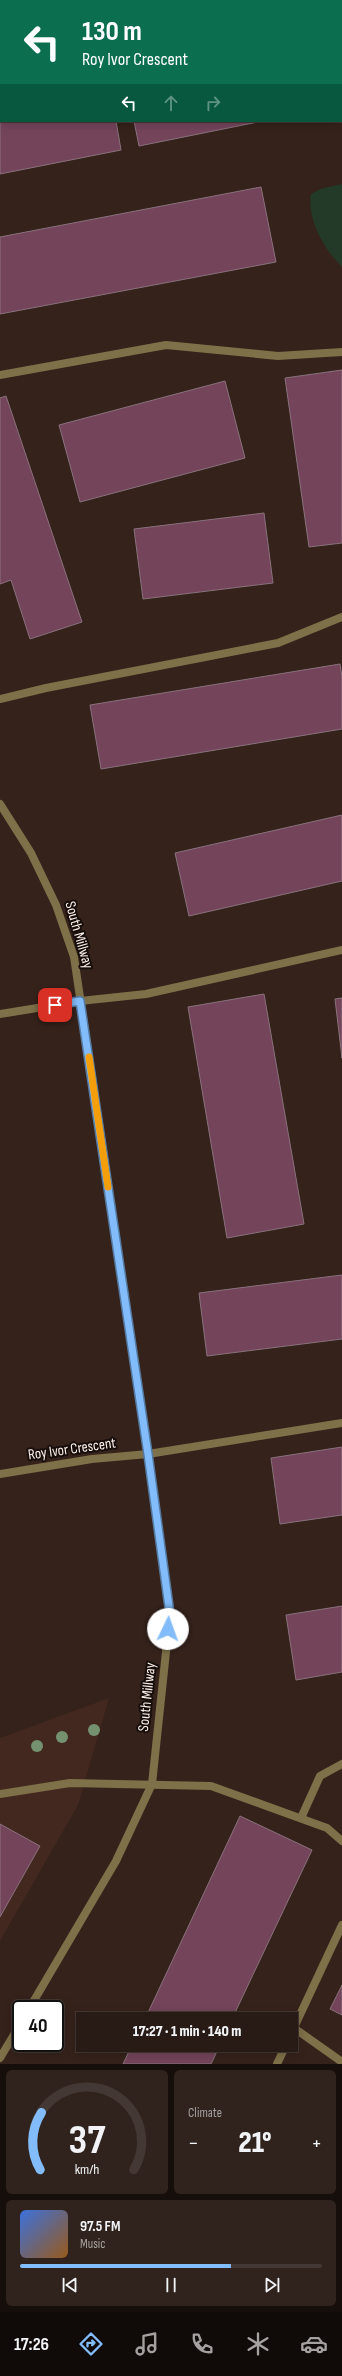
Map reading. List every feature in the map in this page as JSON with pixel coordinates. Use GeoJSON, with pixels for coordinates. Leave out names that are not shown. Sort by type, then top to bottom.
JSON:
{"type":"FeatureCollection","features":[{"type":"Feature","properties":{"kind":"street"},"geometry":{"type":"LineString","coordinates":[[0,375],[166,345],[278,356],[342,352]]}},
{"type":"Feature","properties":{"kind":"street"},"geometry":{"type":"LineString","coordinates":[[0,699],[46,688],[278,643],[342,617]]}},
{"type":"Feature","properties":{"kind":"street","name":"South Millway"},"geometry":{"type":"LineString","coordinates":[[0,804],[31,853],[56,905],[74,957],[148,1454],[170,1614],[152,1784],[116,1861],[34,2000]]}},
{"type":"Feature","properties":{"kind":"street"},"geometry":{"type":"LineString","coordinates":[[0,1014],[80,1001],[146,994],[342,950]]}},
{"type":"Feature","properties":{"kind":"street","name":"Roy Ivor Crescent"},"geometry":{"type":"LineString","coordinates":[[0,1474],[92,1459],[148,1454],[342,1423]]}},
{"type":"Feature","properties":{"kind":"street"},"geometry":{"type":"LineString","coordinates":[[301,1818],[320,1776],[342,1764]]}},
{"type":"Feature","properties":{"kind":"street"},"geometry":{"type":"LineString","coordinates":[[0,1794],[70,1783],[211,1786],[327,1828],[342,1841]]}},
{"type":"Feature","properties":{"kind":"street"},"geometry":{"type":"LineString","coordinates":[[298,2018],[342,1925]]}},
{"type":"Feature","properties":{"kind":"street"},"geometry":{"type":"LineString","coordinates":[[298,2035],[342,2062]]}},
{"type":"Feature","properties":{"kind":"street"},"geometry":{"type":"LineString","coordinates":[[0,2058],[12,2038]]}},
{"type":"Feature","properties":{"kind":"street"},"geometry":{"type":"LineString","coordinates":[[277,2064],[283,2052]]}},
{"type":"Feature","properties":{"kind":"shaded area"},"geometry":{"type":"Polygon","coordinates":[[[109,1698],[78,1805],[0,1941],[0,1738],[109,1698]]]}},
{"type":"Feature","properties":{"kind":"green space"},"geometry":{"type":"Polygon","coordinates":[[[342,184],[342,267],[329,252],[318,234],[314,224],[310,204],[311,194],[320,189],[342,184]]]}},
{"type":"Feature","properties":{"kind":"building"},"geometry":{"type":"Polygon","coordinates":[[[0,122],[116,122],[121,150],[0,174],[0,122]]]}},
{"type":"Feature","properties":{"kind":"building"},"geometry":{"type":"Polygon","coordinates":[[[134,122],[258,122],[139,146],[134,122]]]}},
{"type":"Feature","properties":{"kind":"building"},"geometry":{"type":"Polygon","coordinates":[[[261,187],[276,262],[0,314],[0,237],[261,187]]]}},
{"type":"Feature","properties":{"kind":"building"},"geometry":{"type":"Polygon","coordinates":[[[342,370],[342,543],[309,547],[285,378],[342,370]]]}},
{"type":"Feature","properties":{"kind":"building"},"geometry":{"type":"Polygon","coordinates":[[[225,381],[245,458],[80,502],[59,425],[225,381]]]}},
{"type":"Feature","properties":{"kind":"building"},"geometry":{"type":"Polygon","coordinates":[[[6,396],[82,622],[30,639],[11,580],[0,584],[0,398],[6,396]]]}},
{"type":"Feature","properties":{"kind":"building"},"geometry":{"type":"Polygon","coordinates":[[[264,513],[273,583],[143,599],[134,529],[264,513]]]}},
{"type":"Feature","properties":{"kind":"building"},"geometry":{"type":"Polygon","coordinates":[[[340,664],[342,677],[342,729],[101,769],[90,705],[340,664]]]}},
{"type":"Feature","properties":{"kind":"building"},"geometry":{"type":"Polygon","coordinates":[[[342,815],[342,881],[189,916],[175,853],[342,815]]]}},
{"type":"Feature","properties":{"kind":"building"},"geometry":{"type":"Polygon","coordinates":[[[264,994],[304,1224],[227,1238],[188,1007],[264,994]]]}},
{"type":"Feature","properties":{"kind":"building"},"geometry":{"type":"Polygon","coordinates":[[[342,998],[342,1058],[335,999],[342,998]]]}},
{"type":"Feature","properties":{"kind":"building"},"geometry":{"type":"Polygon","coordinates":[[[342,1275],[342,1339],[207,1356],[199,1293],[342,1275]]]}},
{"type":"Feature","properties":{"kind":"building"},"geometry":{"type":"Polygon","coordinates":[[[342,1447],[342,1515],[280,1524],[271,1458],[342,1447]]]}},
{"type":"Feature","properties":{"kind":"building"},"geometry":{"type":"Polygon","coordinates":[[[342,1606],[342,1672],[296,1680],[286,1615],[342,1606]]]}},
{"type":"Feature","properties":{"kind":"building"},"geometry":{"type":"Polygon","coordinates":[[[240,1816],[312,1850],[235,2012],[148,2012],[240,1816]]]}},
{"type":"Feature","properties":{"kind":"building"},"geometry":{"type":"Polygon","coordinates":[[[0,1824],[40,1846],[0,1917],[0,1824]]]}},
{"type":"Feature","properties":{"kind":"building"},"geometry":{"type":"Polygon","coordinates":[[[342,1985],[342,2015],[330,2009],[342,1985]]]}},
{"type":"Feature","properties":{"kind":"building"},"geometry":{"type":"Polygon","coordinates":[[[129,2052],[217,2052],[211,2064],[123,2064],[129,2052]]]}},
{"type":"Feature","properties":{"kind":"slow traffic"},"geometry":{"type":"LineString","coordinates":[[89,1057],[108,1187]]}},
{"type":"Feature","properties":{"kind":"route"},"geometry":{"type":"LineString","coordinates":[[55,1005],[80,1001],[148,1454],[170,1614],[168,1629]]}}]}
